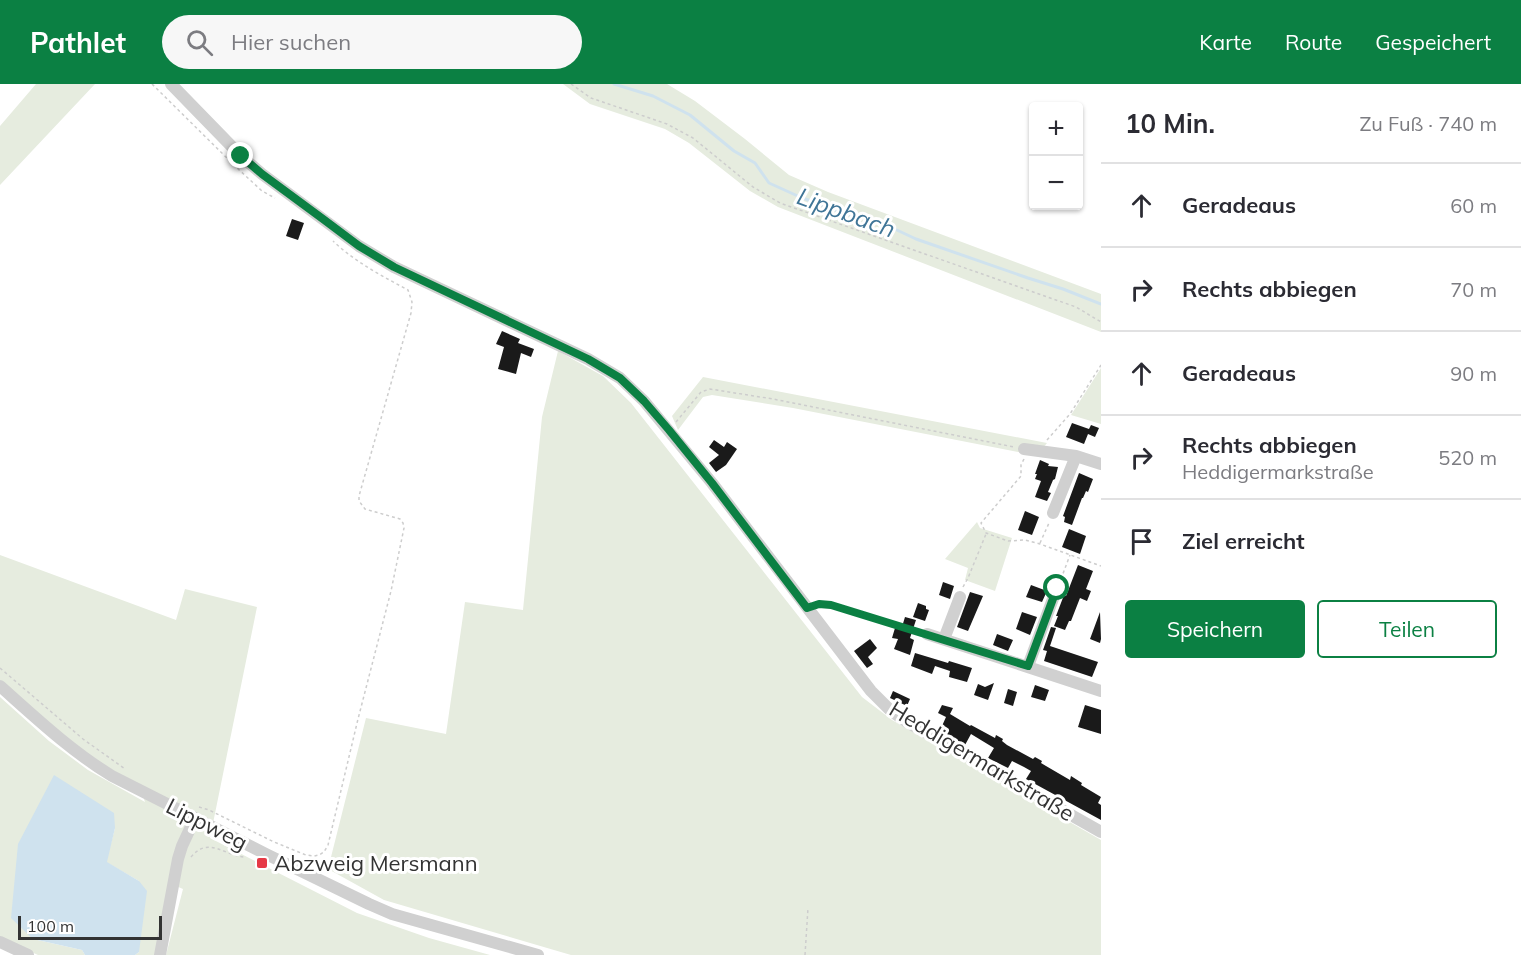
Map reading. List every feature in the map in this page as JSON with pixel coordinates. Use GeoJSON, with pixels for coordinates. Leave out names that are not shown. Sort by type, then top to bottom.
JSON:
{"type":"FeatureCollection","features":[{"type":"Feature","properties":{"kind":"street","name":"Heddigermarkstraße"},"geometry":{"type":"LineString","coordinates":[[171,84],[241,156],[359,246],[394,267],[588,359],[620,378],[669,430],[871,691],[890,710],[907,722],[1101,832]]}},
{"type":"Feature","properties":{"kind":"street"},"geometry":{"type":"LineString","coordinates":[[1030,449],[1076,456],[1101,464]]}},
{"type":"Feature","properties":{"kind":"street"},"geometry":{"type":"LineString","coordinates":[[1053,513],[1076,456]]}},
{"type":"Feature","properties":{"kind":"street"},"geometry":{"type":"LineString","coordinates":[[1028,666],[1057,588]]}},
{"type":"Feature","properties":{"kind":"street"},"geometry":{"type":"LineString","coordinates":[[944,639],[960,597]]}},
{"type":"Feature","properties":{"kind":"street"},"geometry":{"type":"LineString","coordinates":[[927,634],[1101,691]]}},
{"type":"Feature","properties":{"kind":"street","name":"Lippweg"},"geometry":{"type":"LineString","coordinates":[[0,686],[66,744],[112,776],[195,812],[392,914],[538,955]]}},
{"type":"Feature","properties":{"kind":"street"},"geometry":{"type":"LineString","coordinates":[[160,955],[171,890],[182,846],[195,812]]}},
{"type":"Feature","properties":{"kind":"street"},"geometry":{"type":"LineString","coordinates":[[0,942],[28,955]]}},
{"type":"Feature","properties":{"kind":"path"},"geometry":{"type":"LineString","coordinates":[[152,84],[262,191],[280,200]]}},
{"type":"Feature","properties":{"kind":"path"},"geometry":{"type":"LineString","coordinates":[[571,84],[591,98],[667,124],[693,138],[753,187],[780,203],[1076,307],[1101,322]]}},
{"type":"Feature","properties":{"kind":"path"},"geometry":{"type":"LineString","coordinates":[[195,812],[209,810],[306,855],[314,856],[324,852],[328,845],[391,591],[404,528],[403,523],[400,519],[365,509],[359,501],[359,496],[411,313],[412,302],[408,290],[374,271],[327,236]]}},
{"type":"Feature","properties":{"kind":"path"},"geometry":{"type":"LineString","coordinates":[[1101,365],[1070,414],[1030,449],[1021,465],[1022,476],[981,523],[986,533],[1008,541],[1025,540],[1040,544],[1101,566]]}},
{"type":"Feature","properties":{"kind":"path"},"geometry":{"type":"LineString","coordinates":[[669,430],[701,392],[710,389],[1030,449]]}},
{"type":"Feature","properties":{"kind":"path"},"geometry":{"type":"LineString","coordinates":[[1040,544],[1053,513]]}},
{"type":"Feature","properties":{"kind":"path"},"geometry":{"type":"LineString","coordinates":[[968,578],[986,533]]}},
{"type":"Feature","properties":{"kind":"path"},"geometry":{"type":"LineString","coordinates":[[1057,588],[1070,555]]}},
{"type":"Feature","properties":{"kind":"path"},"geometry":{"type":"LineString","coordinates":[[807,608],[819,604],[831,605],[927,634]]}},
{"type":"Feature","properties":{"kind":"path"},"geometry":{"type":"LineString","coordinates":[[0,668],[82,739],[122,766],[129,774]]}},
{"type":"Feature","properties":{"kind":"path"},"geometry":{"type":"LineString","coordinates":[[194,853],[206,846],[239,857],[252,856]]}},
{"type":"Feature","properties":{"kind":"path"},"geometry":{"type":"LineString","coordinates":[[805,955],[808,908]]}},
{"type":"Feature","properties":{"kind":"shaded area"},"geometry":{"type":"Polygon","coordinates":[[[36,84],[95,84],[0,185],[0,126],[36,84]]]}},
{"type":"Feature","properties":{"kind":"shaded area"},"geometry":{"type":"Polygon","coordinates":[[[563,84],[667,84],[695,101],[789,175],[828,192],[1101,294],[1101,332],[778,207],[750,191],[689,143],[665,129],[590,104],[563,84]]]}},
{"type":"Feature","properties":{"kind":"shaded area"},"geometry":{"type":"Polygon","coordinates":[[[558,351],[603,376],[631,403],[862,697],[892,720],[1101,840],[1101,955],[571,955],[384,900],[328,869],[366,718],[446,734],[465,602],[523,610],[542,417],[558,351]]]}},
{"type":"Feature","properties":{"kind":"shaded area"},"geometry":{"type":"Polygon","coordinates":[[[1101,368],[1101,424],[1071,415],[1101,368]]]}},
{"type":"Feature","properties":{"kind":"shaded area"},"geometry":{"type":"Polygon","coordinates":[[[703,377],[1047,443],[1038,454],[1018,452],[793,408],[712,395],[703,397],[678,430],[672,416],[703,377]]]}},
{"type":"Feature","properties":{"kind":"shaded area"},"geometry":{"type":"Polygon","coordinates":[[[977,522],[980,528],[1012,538],[995,591],[965,580],[968,568],[945,559],[977,522]]]}},
{"type":"Feature","properties":{"kind":"shaded area"},"geometry":{"type":"Polygon","coordinates":[[[0,555],[176,620],[185,589],[257,607],[210,838],[357,913],[429,938],[490,955],[166,955],[183,889],[169,883],[157,955],[135,955],[139,952],[139,881],[106,862],[115,828],[33,939],[82,950],[85,955],[38,955],[0,938],[0,697],[49,741],[88,770],[145,802],[140,787],[88,755],[0,680],[0,555]]]}},
{"type":"Feature","properties":{"kind":"water"},"geometry":{"type":"Polygon","coordinates":[[[54,775],[114,813],[115,828],[107,862],[139,881],[147,891],[139,952],[135,955],[85,955],[82,950],[33,939],[11,918],[18,844],[54,775]]]}},
{"type":"Feature","properties":{"kind":"building"},"geometry":{"type":"Polygon","coordinates":[[[292,219],[304,223],[298,240],[286,236],[292,219]]]}},
{"type":"Feature","properties":{"kind":"building"},"geometry":{"type":"Polygon","coordinates":[[[502,331],[520,339],[518,343],[534,349],[531,357],[521,353],[516,374],[498,369],[504,347],[496,344],[502,331]]]}},
{"type":"Feature","properties":{"kind":"building"},"geometry":{"type":"Polygon","coordinates":[[[1072,423],[1089,429],[1091,425],[1099,428],[1095,437],[1088,434],[1084,444],[1066,437],[1072,423]]]}},
{"type":"Feature","properties":{"kind":"building"},"geometry":{"type":"Polygon","coordinates":[[[714,440],[724,447],[727,442],[737,449],[726,465],[716,472],[709,463],[719,455],[709,447],[714,440]]]}},
{"type":"Feature","properties":{"kind":"building"},"geometry":{"type":"Polygon","coordinates":[[[1040,460],[1049,464],[1048,466],[1058,467],[1048,492],[1051,493],[1047,501],[1035,497],[1041,481],[1035,479],[1040,460]]]}},
{"type":"Feature","properties":{"kind":"building"},"geometry":{"type":"Polygon","coordinates":[[[1079,473],[1093,479],[1088,492],[1086,491],[1082,498],[1072,525],[1064,522],[1065,517],[1063,516],[1079,473]]]}},
{"type":"Feature","properties":{"kind":"building"},"geometry":{"type":"Polygon","coordinates":[[[1025,511],[1039,517],[1032,535],[1018,530],[1025,511]]]}},
{"type":"Feature","properties":{"kind":"building"},"geometry":{"type":"Polygon","coordinates":[[[1069,529],[1086,536],[1080,554],[1062,547],[1069,529]]]}},
{"type":"Feature","properties":{"kind":"building"},"geometry":{"type":"Polygon","coordinates":[[[1078,565],[1093,571],[1086,589],[1091,591],[1087,601],[1080,598],[1065,630],[1054,626],[1058,616],[1056,616],[1078,565]]]}},
{"type":"Feature","properties":{"kind":"building"},"geometry":{"type":"Polygon","coordinates":[[[943,582],[954,586],[950,599],[939,595],[943,582]]]}},
{"type":"Feature","properties":{"kind":"building"},"geometry":{"type":"Polygon","coordinates":[[[1031,585],[1047,591],[1042,602],[1026,597],[1031,585]]]}},
{"type":"Feature","properties":{"kind":"building"},"geometry":{"type":"Polygon","coordinates":[[[970,592],[983,596],[968,631],[957,627],[970,592]]]}},
{"type":"Feature","properties":{"kind":"building"},"geometry":{"type":"Polygon","coordinates":[[[918,603],[929,610],[925,621],[913,617],[918,603]]]}},
{"type":"Feature","properties":{"kind":"building"},"geometry":{"type":"Polygon","coordinates":[[[1022,612],[1037,617],[1030,635],[1016,629],[1022,612]]]}},
{"type":"Feature","properties":{"kind":"building"},"geometry":{"type":"Polygon","coordinates":[[[1100,612],[1101,639],[1100,643],[1090,639],[1100,612]]]}},
{"type":"Feature","properties":{"kind":"building"},"geometry":{"type":"Polygon","coordinates":[[[905,617],[916,620],[910,638],[914,640],[910,655],[894,649],[898,639],[892,638],[895,628],[901,630],[905,617]]]}},
{"type":"Feature","properties":{"kind":"building"},"geometry":{"type":"Polygon","coordinates":[[[1051,627],[1056,628],[1050,646],[1098,662],[1092,677],[1044,661],[1047,651],[1043,650],[1051,627]]]}},
{"type":"Feature","properties":{"kind":"building"},"geometry":{"type":"Polygon","coordinates":[[[997,634],[1013,640],[1008,651],[993,645],[997,634]]]}},
{"type":"Feature","properties":{"kind":"building"},"geometry":{"type":"Polygon","coordinates":[[[870,639],[877,648],[868,657],[873,664],[867,668],[854,651],[870,639]]]}},
{"type":"Feature","properties":{"kind":"building"},"geometry":{"type":"Polygon","coordinates":[[[915,653],[972,668],[967,682],[949,677],[950,671],[935,666],[932,674],[911,666],[915,653]]]}},
{"type":"Feature","properties":{"kind":"building"},"geometry":{"type":"Polygon","coordinates":[[[994,683],[988,700],[974,695],[978,684],[985,687],[994,683]]]}},
{"type":"Feature","properties":{"kind":"building"},"geometry":{"type":"Polygon","coordinates":[[[1035,685],[1049,690],[1045,701],[1031,697],[1035,685]]]}},
{"type":"Feature","properties":{"kind":"building"},"geometry":{"type":"Polygon","coordinates":[[[1008,689],[1017,692],[1013,706],[1004,703],[1008,689]]]}},
{"type":"Feature","properties":{"kind":"building"},"geometry":{"type":"Polygon","coordinates":[[[893,691],[910,699],[907,706],[890,698],[893,691]]]}},
{"type":"Feature","properties":{"kind":"building"},"geometry":{"type":"Polygon","coordinates":[[[942,705],[953,708],[950,714],[970,726],[995,738],[996,735],[1007,745],[1033,759],[1035,757],[1070,780],[1071,776],[1082,783],[1081,785],[1101,797],[1098,803],[1101,805],[1101,820],[1026,779],[1031,771],[1024,767],[1012,761],[1008,768],[988,758],[994,748],[971,734],[965,745],[945,733],[947,730],[942,726],[946,717],[938,713],[942,705]]]}},
{"type":"Feature","properties":{"kind":"building"},"geometry":{"type":"Polygon","coordinates":[[[1085,705],[1101,710],[1101,734],[1078,727],[1085,705]]]}},
{"type":"Feature","properties":{"kind":"waterway","name":"Lippbach"},"geometry":{"type":"LineString","coordinates":[[614,84],[653,96],[690,115],[734,151],[755,163],[769,183],[846,214],[884,224],[916,239],[1101,304]]}},
{"type":"Feature","properties":{"kind":"place","name":"Abzweig Mersmann"},"geometry":{"type":"Point","coordinates":[262,863]}},
{"type":"Feature","properties":{"kind":"route"},"geometry":{"type":"LineString","coordinates":[[241,156],[359,246],[394,267],[588,359],[620,378],[669,430],[807,608],[819,604],[858,612],[1028,666],[1057,588]]}}]}
